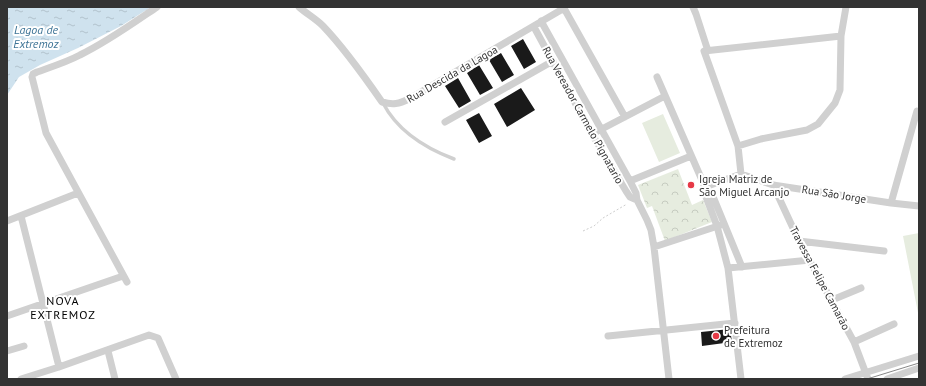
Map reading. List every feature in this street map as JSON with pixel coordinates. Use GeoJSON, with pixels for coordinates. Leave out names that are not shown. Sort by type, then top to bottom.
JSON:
{"type":"FeatureCollection","features":[{"type":"Feature","properties":{"kind":"street"},"geometry":{"type":"LineString","coordinates":[[7,316],[43,303],[125,279],[46,133],[32,77],[33,74],[37,72],[79,56],[128,28],[157,7]]}},
{"type":"Feature","properties":{"kind":"street"},"geometry":{"type":"LineString","coordinates":[[299,7],[324,26],[355,64],[382,102]]}},
{"type":"Feature","properties":{"kind":"street"},"geometry":{"type":"LineString","coordinates":[[693,7],[708,51]]}},
{"type":"Feature","properties":{"kind":"street"},"geometry":{"type":"LineString","coordinates":[[738,146],[761,139],[803,132],[818,124],[835,103],[838,96],[841,36],[846,7]]}},
{"type":"Feature","properties":{"kind":"street","name":"Rua Descida da Lagoa"},"geometry":{"type":"LineString","coordinates":[[382,102],[398,104],[409,100],[560,10],[565,10],[625,117]]}},
{"type":"Feature","properties":{"kind":"street","name":"Rua Vereador Carmelo Pignatario"},"geometry":{"type":"LineString","coordinates":[[541,21],[630,181],[647,220],[654,247],[669,379]]}},
{"type":"Feature","properties":{"kind":"street","name":"Rua Vereador Carmelo Pignatario"},"geometry":{"type":"LineString","coordinates":[[534,26],[592,134],[630,197],[637,200]]}},
{"type":"Feature","properties":{"kind":"street"},"geometry":{"type":"LineString","coordinates":[[706,187],[742,174],[738,146],[704,51],[841,36]]}},
{"type":"Feature","properties":{"kind":"street"},"geometry":{"type":"LineString","coordinates":[[445,122],[553,61]]}},
{"type":"Feature","properties":{"kind":"street"},"geometry":{"type":"LineString","coordinates":[[656,77],[706,187],[706,197],[742,266]]}},
{"type":"Feature","properties":{"kind":"street"},"geometry":{"type":"LineString","coordinates":[[592,134],[665,96]]}},
{"type":"Feature","properties":{"kind":"street"},"geometry":{"type":"LineString","coordinates":[[891,203],[918,111]]}},
{"type":"Feature","properties":{"kind":"street"},"geometry":{"type":"LineString","coordinates":[[630,181],[691,156]]}},
{"type":"Feature","properties":{"kind":"street","name":"Rua São Jorge"},"geometry":{"type":"LineString","coordinates":[[742,174],[773,185],[919,206]]}},
{"type":"Feature","properties":{"kind":"street","name":"Travessa Felipe Camarão"},"geometry":{"type":"LineString","coordinates":[[773,185],[800,241],[854,342],[867,376]]}},
{"type":"Feature","properties":{"kind":"street"},"geometry":{"type":"LineString","coordinates":[[7,221],[78,193]]}},
{"type":"Feature","properties":{"kind":"street"},"geometry":{"type":"LineString","coordinates":[[21,216],[60,367]]}},
{"type":"Feature","properties":{"kind":"street"},"geometry":{"type":"LineString","coordinates":[[654,247],[720,225]]}},
{"type":"Feature","properties":{"kind":"street"},"geometry":{"type":"LineString","coordinates":[[720,225],[728,268],[741,379]]}},
{"type":"Feature","properties":{"kind":"street"},"geometry":{"type":"LineString","coordinates":[[800,241],[884,251]]}},
{"type":"Feature","properties":{"kind":"street"},"geometry":{"type":"LineString","coordinates":[[728,268],[810,260]]}},
{"type":"Feature","properties":{"kind":"street"},"geometry":{"type":"LineString","coordinates":[[832,300],[861,288]]}},
{"type":"Feature","properties":{"kind":"street"},"geometry":{"type":"LineString","coordinates":[[608,336],[735,323]]}},
{"type":"Feature","properties":{"kind":"street"},"geometry":{"type":"LineString","coordinates":[[854,342],[894,324]]}},
{"type":"Feature","properties":{"kind":"street"},"geometry":{"type":"LineString","coordinates":[[21,379],[150,336],[158,338],[176,379]]}},
{"type":"Feature","properties":{"kind":"street"},"geometry":{"type":"LineString","coordinates":[[7,351],[24,346]]}},
{"type":"Feature","properties":{"kind":"street"},"geometry":{"type":"LineString","coordinates":[[108,351],[115,379]]}},
{"type":"Feature","properties":{"kind":"street"},"geometry":{"type":"LineString","coordinates":[[844,379],[867,376],[919,356]]}},
{"type":"Feature","properties":{"kind":"street"},"geometry":{"type":"LineString","coordinates":[[888,379],[919,368]]}},
{"type":"Feature","properties":{"kind":"lane"},"geometry":{"type":"LineString","coordinates":[[382,102],[389,114],[417,142],[432,151],[454,159]]}},
{"type":"Feature","properties":{"kind":"path"},"geometry":{"type":"LineString","coordinates":[[583,231],[594,226],[603,218],[637,200]]}},
{"type":"Feature","properties":{"kind":"green space"},"geometry":{"type":"Polygon","coordinates":[[[663,114],[680,153],[659,162],[642,123],[663,114]]]}},
{"type":"Feature","properties":{"kind":"green space"},"geometry":{"type":"Polygon","coordinates":[[[678,169],[692,205],[703,200],[712,222],[665,241],[652,206],[647,208],[638,185],[678,169]]]}},
{"type":"Feature","properties":{"kind":"green space"},"geometry":{"type":"Polygon","coordinates":[[[919,233],[919,318],[903,236],[919,233]]]}},
{"type":"Feature","properties":{"kind":"water","name":"Lagoa de Extremoz"},"geometry":{"type":"Polygon","coordinates":[[[7,7],[151,7],[121,26],[40,65],[19,77],[7,95],[7,7]]]}},
{"type":"Feature","properties":{"kind":"building"},"geometry":{"type":"Polygon","coordinates":[[[523,39],[536,62],[524,69],[511,46],[523,39]]]}},
{"type":"Feature","properties":{"kind":"building"},"geometry":{"type":"Polygon","coordinates":[[[501,53],[514,75],[502,82],[489,60],[501,53]]]}},
{"type":"Feature","properties":{"kind":"building"},"geometry":{"type":"Polygon","coordinates":[[[479,65],[493,88],[480,95],[467,73],[479,65]]]}},
{"type":"Feature","properties":{"kind":"building"},"geometry":{"type":"Polygon","coordinates":[[[458,78],[471,101],[459,108],[445,86],[458,78]]]}},
{"type":"Feature","properties":{"kind":"building"},"geometry":{"type":"Polygon","coordinates":[[[521,88],[535,110],[507,127],[494,104],[521,88]]]}},
{"type":"Feature","properties":{"kind":"building"},"geometry":{"type":"Polygon","coordinates":[[[479,113],[492,136],[479,143],[466,120],[479,113]]]}},
{"type":"Feature","properties":{"kind":"building","name":"Prefeitura de Extremoz"},"geometry":{"type":"Polygon","coordinates":[[[730,329],[732,342],[702,346],[701,332],[730,329]]]}},
{"type":"Feature","properties":{"kind":"tram line"},"geometry":{"type":"LineString","coordinates":[[867,379],[919,363]]}},
{"type":"Feature","properties":{"kind":"place","name":"Igreja Matriz de São Miguel Arcanjo"},"geometry":{"type":"Point","coordinates":[691,185]}},
{"type":"Feature","properties":{"kind":"place","name":"Prefeitura de Extremoz"},"geometry":{"type":"Point","coordinates":[716,336]}},
{"type":"Feature","properties":{"kind":"district","name":"NOVA EXTREMOZ"},"geometry":{"type":"Point","coordinates":[63,307]}}]}
